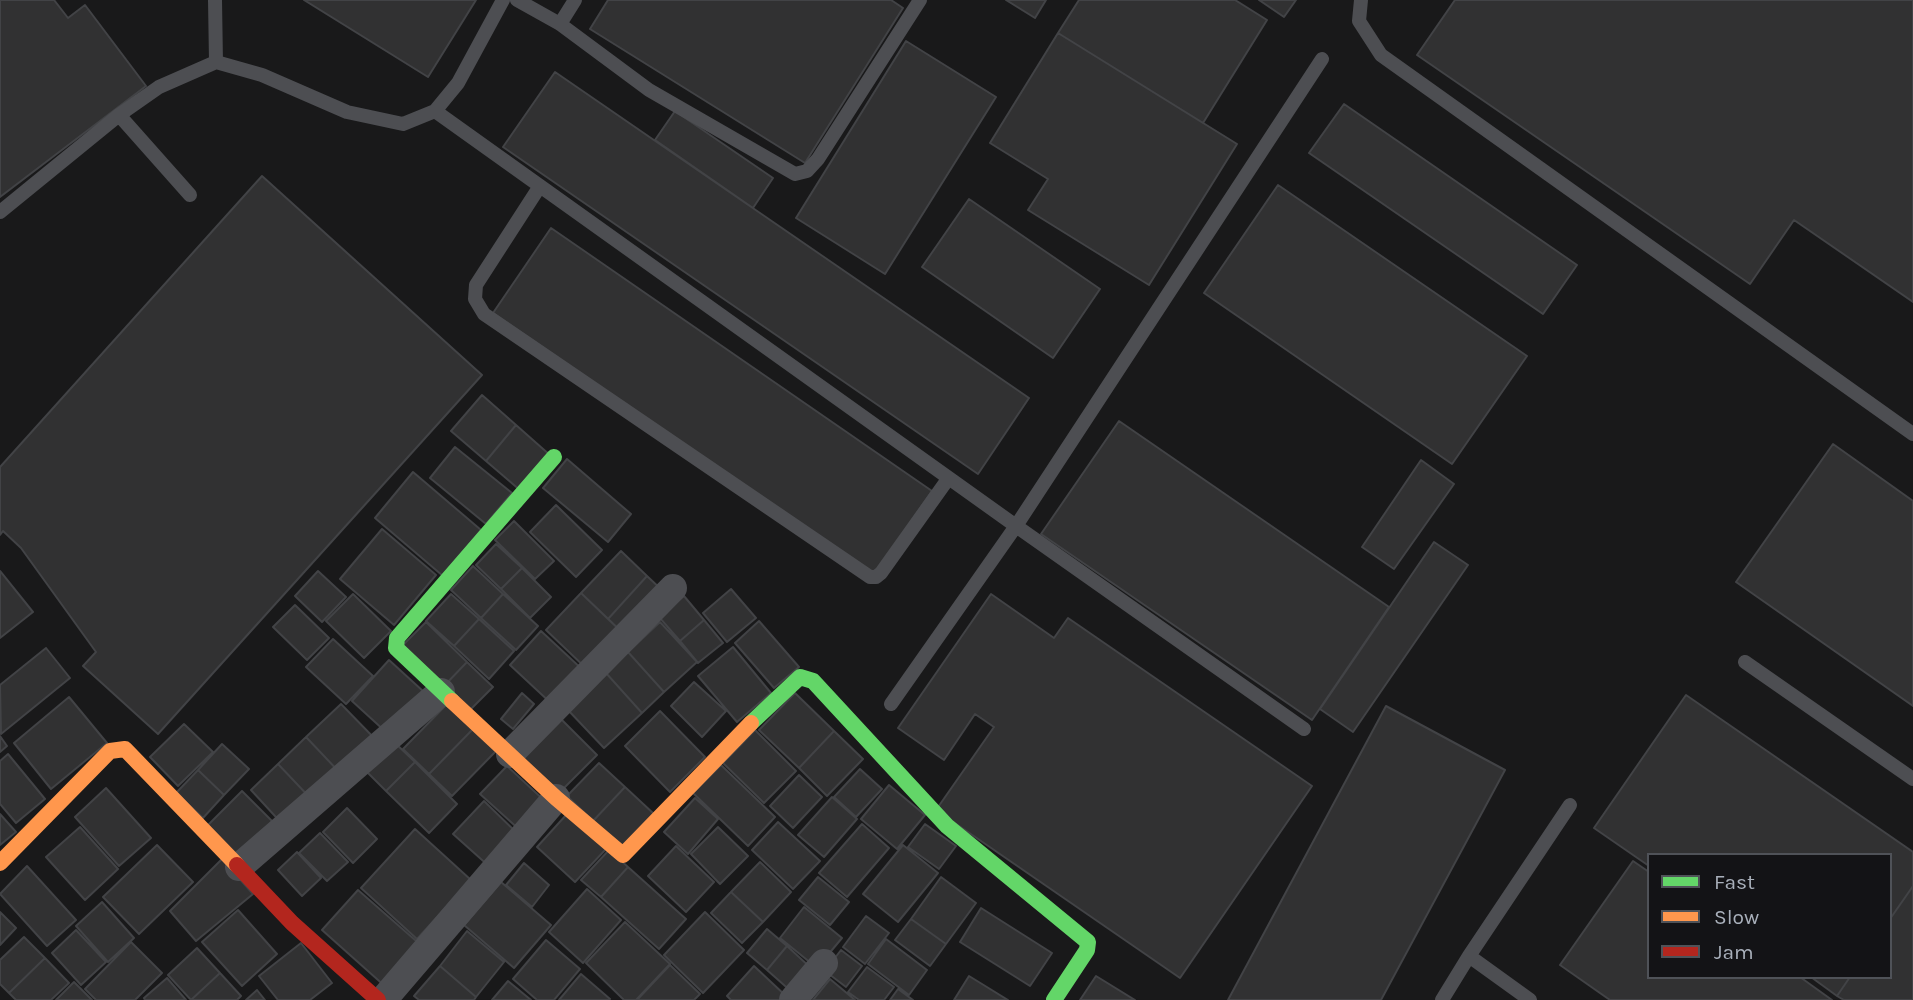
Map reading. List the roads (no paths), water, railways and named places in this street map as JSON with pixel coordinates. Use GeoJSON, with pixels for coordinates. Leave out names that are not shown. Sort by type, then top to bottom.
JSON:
{"type":"FeatureCollection","features":[{"type":"Feature","properties":{"kind":"street"},"geometry":{"type":"LineString","coordinates":[[554,457],[396,641],[396,648],[622,855],[626,854],[785,688],[800,677],[813,681],[947,825],[1025,893],[1088,942],[1087,950],[1054,1000]]}},
{"type":"Feature","properties":{"kind":"street"},"geometry":{"type":"LineString","coordinates":[[510,754],[673,588]]}},
{"type":"Feature","properties":{"kind":"street"},"geometry":{"type":"LineString","coordinates":[[239,867],[441,692]]}},
{"type":"Feature","properties":{"kind":"street"},"geometry":{"type":"LineString","coordinates":[[0,863],[110,751],[120,748],[129,753],[292,923],[380,1000],[556,797]]}},
{"type":"Feature","properties":{"kind":"street"},"geometry":{"type":"LineString","coordinates":[[793,1000],[824,963]]}},
{"type":"Feature","properties":{"kind":"lane"},"geometry":{"type":"LineString","coordinates":[[215,0],[216,62]]}},
{"type":"Feature","properties":{"kind":"lane"},"geometry":{"type":"LineString","coordinates":[[0,212],[119,115],[159,87],[216,62],[262,75],[347,112],[404,124],[435,111],[458,83],[503,0]]}},
{"type":"Feature","properties":{"kind":"lane"},"geometry":{"type":"LineString","coordinates":[[517,0],[561,24],[649,90],[795,174],[807,171],[818,159],[920,0]]}},
{"type":"Feature","properties":{"kind":"lane"},"geometry":{"type":"LineString","coordinates":[[561,24],[575,0]]}},
{"type":"Feature","properties":{"kind":"lane"},"geometry":{"type":"LineString","coordinates":[[1361,0],[1359,21],[1381,55],[1913,434]]}},
{"type":"Feature","properties":{"kind":"lane"},"geometry":{"type":"LineString","coordinates":[[891,704],[1016,526],[1322,59]]}},
{"type":"Feature","properties":{"kind":"lane"},"geometry":{"type":"LineString","coordinates":[[435,111],[948,480],[1304,729]]}},
{"type":"Feature","properties":{"kind":"lane"},"geometry":{"type":"LineString","coordinates":[[119,115],[190,195]]}},
{"type":"Feature","properties":{"kind":"lane"},"geometry":{"type":"LineString","coordinates":[[540,186],[477,285],[475,299],[484,314],[870,577],[876,578],[881,573],[948,480]]}},
{"type":"Feature","properties":{"kind":"lane"},"geometry":{"type":"LineString","coordinates":[[1745,662],[1913,779]]}},
{"type":"Feature","properties":{"kind":"lane"},"geometry":{"type":"LineString","coordinates":[[1442,1000],[1570,805]]}},
{"type":"Feature","properties":{"kind":"lane"},"geometry":{"type":"LineString","coordinates":[[1469,956],[1530,1000]]}}]}
